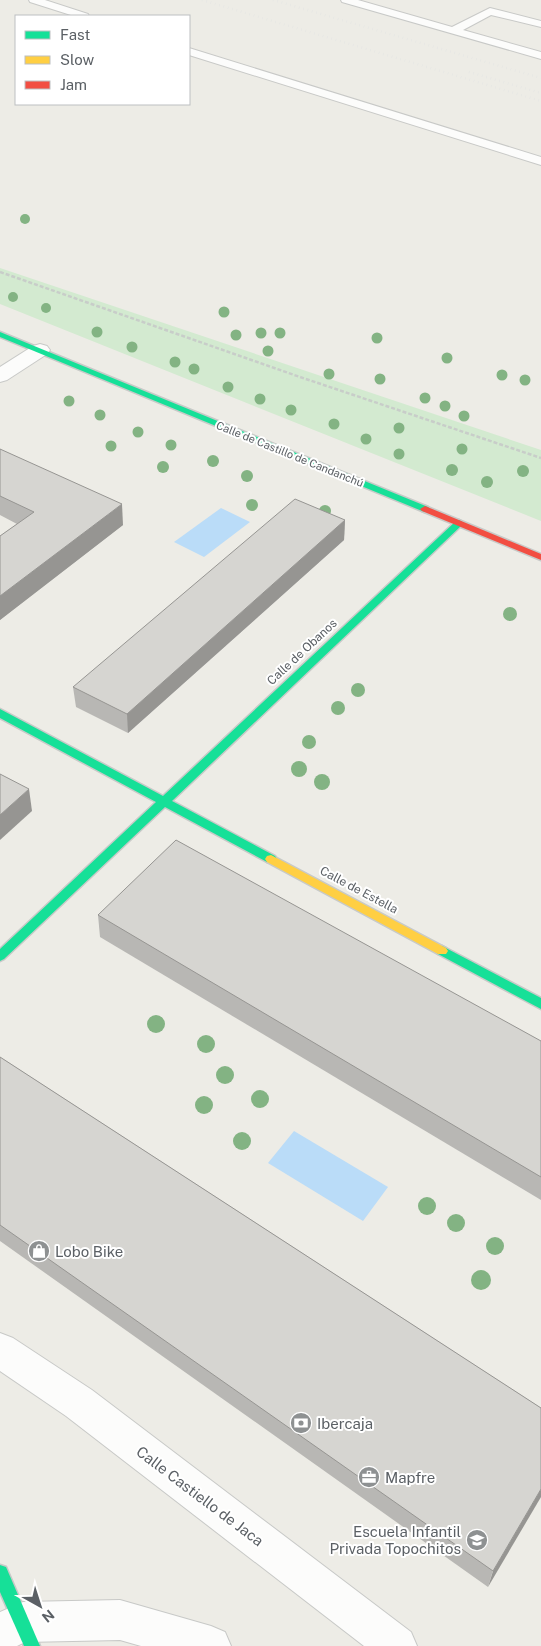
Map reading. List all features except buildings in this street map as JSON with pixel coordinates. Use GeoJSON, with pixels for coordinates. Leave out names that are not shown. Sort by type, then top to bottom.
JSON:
{"type":"FeatureCollection","features":[{"type":"Feature","properties":{"kind":"street","name":"Calle de Castillo de Candanchú"},"geometry":{"type":"LineString","coordinates":[[0,334],[541,557]]}},
{"type":"Feature","properties":{"kind":"street"},"geometry":{"type":"LineString","coordinates":[[0,376],[40,350]]}},
{"type":"Feature","properties":{"kind":"street","name":"Calle de Obanos"},"geometry":{"type":"LineString","coordinates":[[0,956],[459,523]]}},
{"type":"Feature","properties":{"kind":"street"},"geometry":{"type":"LineString","coordinates":[[0,713],[163,801]]}},
{"type":"Feature","properties":{"kind":"street","name":"Calle de Estella"},"geometry":{"type":"LineString","coordinates":[[163,801],[541,1004]]}},
{"type":"Feature","properties":{"kind":"street","name":"Calle Castiello de Jaca"},"geometry":{"type":"LineString","coordinates":[[0,1350],[79,1403],[397,1646]]}},
{"type":"Feature","properties":{"kind":"street"},"geometry":{"type":"LineString","coordinates":[[0,1573],[18,1634],[120,1620],[211,1646]]}},
{"type":"Feature","properties":{"kind":"lane"},"geometry":{"type":"LineString","coordinates":[[34,0],[81,15]]}},
{"type":"Feature","properties":{"kind":"lane"},"geometry":{"type":"LineString","coordinates":[[346,0],[541,56]]}},
{"type":"Feature","properties":{"kind":"lane"},"geometry":{"type":"LineString","coordinates":[[453,31],[490,11],[541,24]]}},
{"type":"Feature","properties":{"kind":"lane"},"geometry":{"type":"LineString","coordinates":[[190,51],[541,161]]}},
{"type":"Feature","properties":{"kind":"path"},"geometry":{"type":"LineString","coordinates":[[0,272],[300,377],[541,458]]}},
{"type":"Feature","properties":{"kind":"green space"},"geometry":{"type":"Polygon","coordinates":[[[0,268],[541,450],[541,521],[0,304],[0,268]]]}},
{"type":"Feature","properties":{"kind":"water"},"geometry":{"type":"Polygon","coordinates":[[[221,508],[250,522],[204,557],[174,542],[221,508]]]}},
{"type":"Feature","properties":{"kind":"water"},"geometry":{"type":"Polygon","coordinates":[[[294,1131],[388,1187],[363,1221],[268,1163],[294,1131]]]}},
{"type":"Feature","properties":{"kind":"railway"},"geometry":{"type":"LineString","coordinates":[[202,0],[541,101]]}},
{"type":"Feature","properties":{"kind":"railway"},"geometry":{"type":"LineString","coordinates":[[273,0],[541,78]]}},
{"type":"Feature","properties":{"kind":"railway"},"geometry":{"type":"LineString","coordinates":[[469,72],[541,93]]}},
{"type":"Feature","properties":{"kind":"traffic: fast"},"geometry":{"type":"LineString","coordinates":[[0,334],[425,509]]}},
{"type":"Feature","properties":{"kind":"traffic: fast"},"geometry":{"type":"LineString","coordinates":[[0,956],[459,523]]}},
{"type":"Feature","properties":{"kind":"traffic: fast"},"geometry":{"type":"LineString","coordinates":[[0,713],[271,859]]}},
{"type":"Feature","properties":{"kind":"traffic: fast"},"geometry":{"type":"LineString","coordinates":[[442,951],[541,1004]]}},
{"type":"Feature","properties":{"kind":"traffic: fast"},"geometry":{"type":"LineString","coordinates":[[0,1573],[32,1646]]}},
{"type":"Feature","properties":{"kind":"traffic: slow"},"geometry":{"type":"LineString","coordinates":[[271,859],[442,951]]}},
{"type":"Feature","properties":{"kind":"traffic: jam"},"geometry":{"type":"LineString","coordinates":[[425,509],[541,557]]}},
{"type":"Feature","properties":{"kind":"place","name":"Lobo Bike"},"geometry":{"type":"Point","coordinates":[39,1251]}},
{"type":"Feature","properties":{"kind":"place","name":"Ibercaja"},"geometry":{"type":"Point","coordinates":[301,1423]}},
{"type":"Feature","properties":{"kind":"place","name":"Mapfre"},"geometry":{"type":"Point","coordinates":[369,1477]}},
{"type":"Feature","properties":{"kind":"place","name":"Escuela Infantil Privada Topochitos"},"geometry":{"type":"Point","coordinates":[477,1540]}}]}
